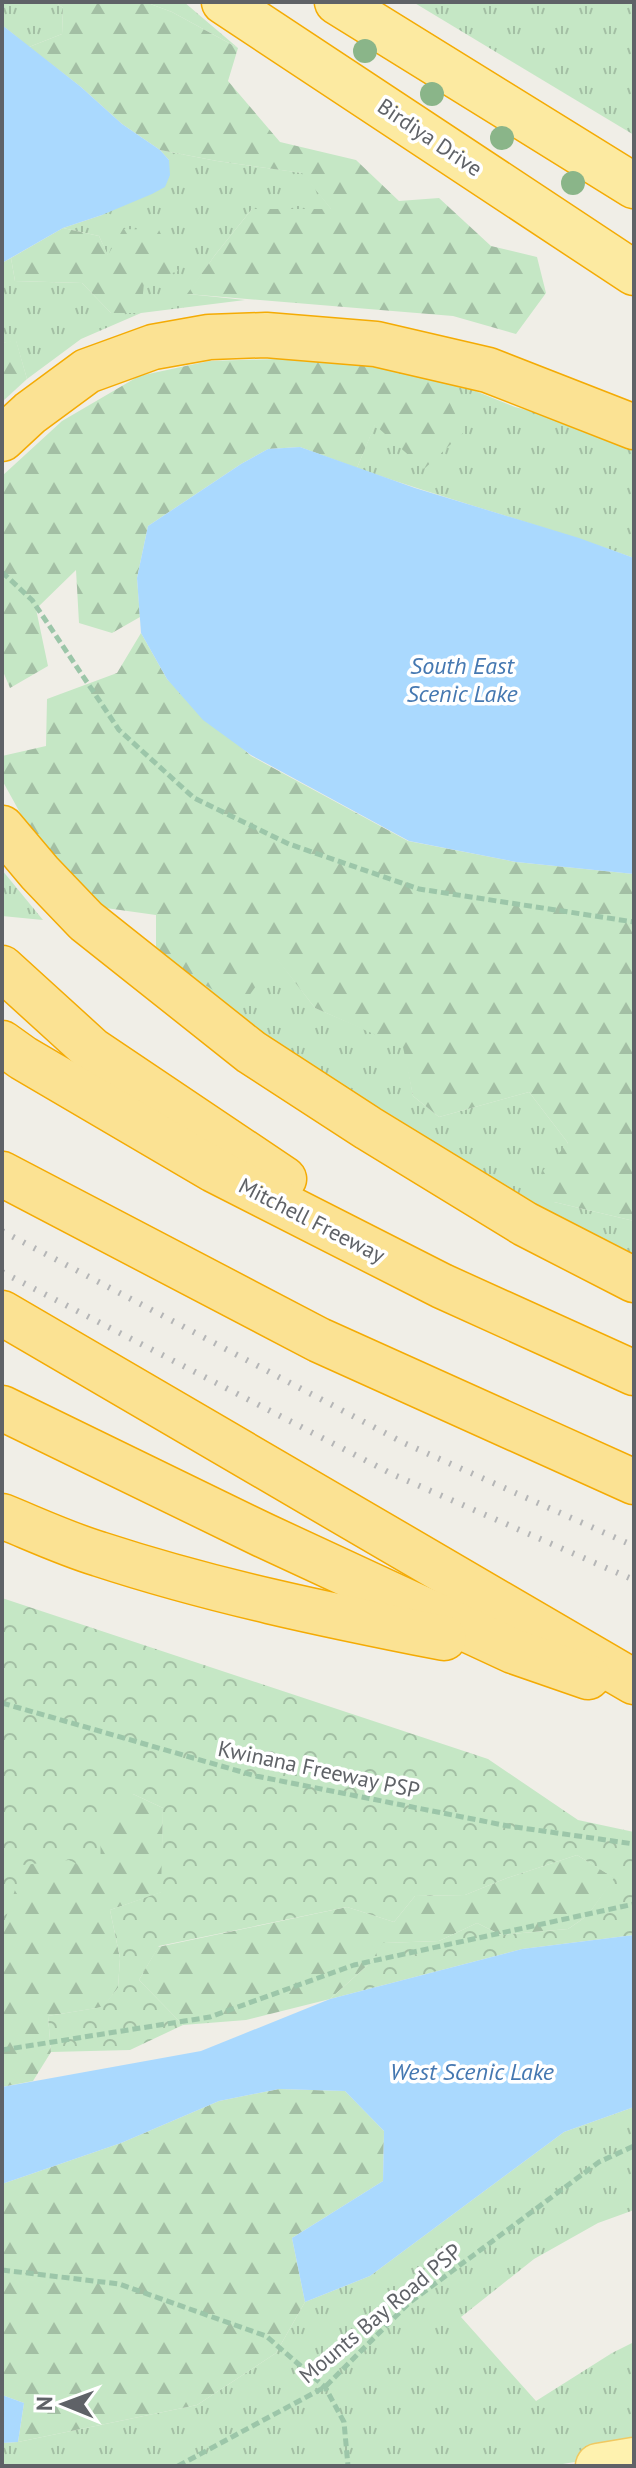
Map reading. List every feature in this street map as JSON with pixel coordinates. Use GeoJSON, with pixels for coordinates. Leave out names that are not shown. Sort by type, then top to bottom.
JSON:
{"type":"FeatureCollection","features":[{"type":"Feature","properties":{"kind":"highway","name":"Birdiya Drive"},"geometry":{"type":"LineString","coordinates":[[224,2],[634,273]]}},
{"type":"Feature","properties":{"kind":"highway"},"geometry":{"type":"LineString","coordinates":[[337,2],[634,186]]}},
{"type":"Feature","properties":{"kind":"highway"},"geometry":{"type":"LineString","coordinates":[[2,439],[30,413],[87,371],[153,347],[209,337],[266,335],[376,344],[488,370],[634,427]]}},
{"type":"Feature","properties":{"kind":"highway"},"geometry":{"type":"LineString","coordinates":[[2,828],[86,921],[251,1052],[525,1224],[634,1280]]}},
{"type":"Feature","properties":{"kind":"highway"},"geometry":{"type":"LineString","coordinates":[[2,968],[92,1050],[442,1286]]}},
{"type":"Feature","properties":{"kind":"highway","name":"Mitchell Freeway"},"geometry":{"type":"LineString","coordinates":[[2,1043],[214,1170],[442,1286],[634,1373]]}},
{"type":"Feature","properties":{"kind":"highway"},"geometry":{"type":"LineString","coordinates":[[2,1174],[319,1340],[634,1482]]}},
{"type":"Feature","properties":{"kind":"highway"},"geometry":{"type":"LineString","coordinates":[[2,1313],[634,1682]]}},
{"type":"Feature","properties":{"kind":"highway"},"geometry":{"type":"LineString","coordinates":[[2,1408],[263,1535],[513,1651],[634,1692]]}},
{"type":"Feature","properties":{"kind":"highway"},"geometry":{"type":"LineString","coordinates":[[2,1516],[97,1554],[198,1584],[303,1610],[513,1651]]}},
{"type":"Feature","properties":{"kind":"main road"},"geometry":{"type":"LineString","coordinates":[[598,2466],[634,2460]]}},
{"type":"Feature","properties":{"kind":"path"},"geometry":{"type":"LineString","coordinates":[[2,572],[32,600],[119,730],[194,798],[289,844],[419,889],[634,922]]}},
{"type":"Feature","properties":{"kind":"path","name":"Kwinana Freeway PSP"},"geometry":{"type":"LineString","coordinates":[[2,1703],[256,1776],[508,1826],[634,1844]]}},
{"type":"Feature","properties":{"kind":"path"},"geometry":{"type":"LineString","coordinates":[[2,2050],[210,2017],[354,1965],[634,1904]]}},
{"type":"Feature","properties":{"kind":"path","name":"Mounts Bay Road PSP"},"geometry":{"type":"LineString","coordinates":[[178,2466],[325,2387],[409,2303],[599,2162],[634,2146]]}},
{"type":"Feature","properties":{"kind":"path"},"geometry":{"type":"LineString","coordinates":[[2,2270],[119,2284],[266,2336],[325,2387],[344,2422],[348,2466]]}},
{"type":"Feature","properties":{"kind":"green space"},"geometry":{"type":"Polygon","coordinates":[[[2,2],[55,2],[63,8],[62,34],[29,47],[2,25],[2,2]]]}},
{"type":"Feature","properties":{"kind":"green space"},"geometry":{"type":"Polygon","coordinates":[[[55,2],[145,2],[172,12],[238,48],[228,81],[280,142],[356,160],[399,201],[439,198],[491,246],[537,257],[546,293],[516,334],[453,316],[187,294],[252,209],[331,209],[302,173],[160,150],[122,124],[29,47],[62,34],[63,8],[55,2]]]}},
{"type":"Feature","properties":{"kind":"green space"},"geometry":{"type":"Polygon","coordinates":[[[145,2],[184,2],[238,48],[172,12],[145,2]]]}},
{"type":"Feature","properties":{"kind":"green space"},"geometry":{"type":"Polygon","coordinates":[[[413,2],[634,2],[634,135],[413,2]]]}},
{"type":"Feature","properties":{"kind":"green space"},"geometry":{"type":"Polygon","coordinates":[[[160,150],[303,173],[332,210],[252,209],[188,294],[245,300],[141,313],[81,339],[27,379],[16,341],[2,343],[2,263],[11,258],[15,281],[82,283],[111,313],[108,256],[99,236],[63,228],[102,215],[169,160],[160,150]]]}},
{"type":"Feature","properties":{"kind":"green space"},"geometry":{"type":"Polygon","coordinates":[[[63,228],[99,236],[108,255],[123,229],[159,230],[178,271],[144,283],[141,313],[111,313],[82,283],[15,281],[11,258],[63,228]]]}},
{"type":"Feature","properties":{"kind":"green space"},"geometry":{"type":"Polygon","coordinates":[[[16,340],[27,379],[2,402],[2,343],[16,340]]]}},
{"type":"Feature","properties":{"kind":"green space"},"geometry":{"type":"Polygon","coordinates":[[[342,357],[436,375],[464,432],[424,469],[375,425],[357,468],[300,447],[268,449],[241,464],[148,526],[137,578],[140,617],[112,633],[79,623],[76,570],[36,609],[48,666],[10,688],[2,669],[2,476],[62,421],[139,376],[209,361],[342,357]]]}},
{"type":"Feature","properties":{"kind":"green space"},"geometry":{"type":"Polygon","coordinates":[[[436,375],[515,407],[606,431],[634,451],[634,558],[357,468],[375,424],[436,375]]]}},
{"type":"Feature","properties":{"kind":"green space"},"geometry":{"type":"Polygon","coordinates":[[[141,633],[167,679],[251,756],[408,841],[516,862],[634,874],[634,1221],[554,1202],[542,1172],[568,1143],[529,1092],[439,1117],[413,1096],[403,1047],[315,1008],[276,958],[241,1007],[156,955],[156,915],[77,904],[2,780],[2,756],[46,746],[47,699],[117,673],[141,633]]]}},
{"type":"Feature","properties":{"kind":"green space"},"geometry":{"type":"Polygon","coordinates":[[[2,870],[43,920],[2,916],[2,870]]]}},
{"type":"Feature","properties":{"kind":"green space"},"geometry":{"type":"Polygon","coordinates":[[[156,955],[276,957],[315,1008],[404,1046],[413,1096],[439,1117],[529,1092],[568,1143],[554,1202],[634,1221],[634,1260],[343,1101],[156,955]]]}},
{"type":"Feature","properties":{"kind":"green space"},"geometry":{"type":"Polygon","coordinates":[[[2,1598],[488,1759],[578,1820],[634,1832],[634,1935],[522,1949],[330,1999],[370,1963],[383,1943],[439,1941],[477,1923],[501,1935],[568,1929],[587,1916],[614,1878],[577,1855],[465,1895],[415,1896],[394,1922],[347,1907],[159,1946],[139,1980],[183,2025],[130,2050],[51,2052],[48,2016],[102,2007],[118,1988],[120,1958],[110,1910],[161,1892],[163,1808],[133,1794],[100,1822],[101,1876],[69,1860],[23,1865],[2,1930],[2,1598]]]}},
{"type":"Feature","properties":{"kind":"green space"},"geometry":{"type":"Polygon","coordinates":[[[133,1794],[163,1808],[162,1892],[110,1910],[120,1958],[118,1988],[103,2007],[48,2016],[51,2052],[33,2081],[2,2087],[2,1809],[133,1794]]]}},
{"type":"Feature","properties":{"kind":"green space"},"geometry":{"type":"Polygon","coordinates":[[[577,1855],[615,1878],[587,1916],[568,1929],[501,1935],[477,1923],[439,1941],[384,1943],[370,1963],[330,1999],[246,2020],[183,2025],[139,1980],[158,1947],[347,1907],[394,1922],[415,1896],[465,1895],[577,1855]]]}},
{"type":"Feature","properties":{"kind":"green space"},"geometry":{"type":"Polygon","coordinates":[[[279,2089],[345,2091],[384,2131],[383,2181],[292,2238],[305,2302],[276,2353],[197,2405],[18,2442],[24,2403],[2,2395],[2,2184],[121,2143],[219,2101],[279,2089]]]}},
{"type":"Feature","properties":{"kind":"green space"},"geometry":{"type":"Polygon","coordinates":[[[634,2107],[634,2210],[598,2223],[534,2259],[461,2317],[536,2401],[634,2342],[634,2452],[551,2466],[2,2466],[2,2443],[197,2405],[276,2353],[305,2302],[370,2276],[564,2132],[634,2107]]]}},
{"type":"Feature","properties":{"kind":"water"},"geometry":{"type":"Polygon","coordinates":[[[2,25],[81,87],[122,124],[160,150],[169,160],[170,175],[165,187],[152,194],[63,228],[2,263],[2,25]]]}},
{"type":"Feature","properties":{"kind":"water","name":"South East Scenic Lake"},"geometry":{"type":"Polygon","coordinates":[[[300,447],[415,488],[634,558],[634,874],[516,862],[409,841],[251,755],[203,720],[167,679],[141,633],[137,578],[148,526],[268,449],[300,447]]]}},
{"type":"Feature","properties":{"kind":"water","name":"West Scenic Lake"},"geometry":{"type":"Polygon","coordinates":[[[634,1935],[634,2107],[564,2132],[370,2276],[305,2302],[292,2238],[383,2181],[384,2131],[345,2091],[279,2089],[219,2101],[121,2143],[2,2184],[2,2087],[201,2051],[330,1999],[522,1949],[634,1935]]]}},
{"type":"Feature","properties":{"kind":"water"},"geometry":{"type":"Polygon","coordinates":[[[2,2395],[24,2403],[18,2442],[2,2443],[2,2395]]]}},
{"type":"Feature","properties":{"kind":"railway"},"geometry":{"type":"LineString","coordinates":[[2,1231],[404,1443],[634,1546]]}},
{"type":"Feature","properties":{"kind":"railway"},"geometry":{"type":"LineString","coordinates":[[2,1272],[392,1474],[634,1580]]}}]}
